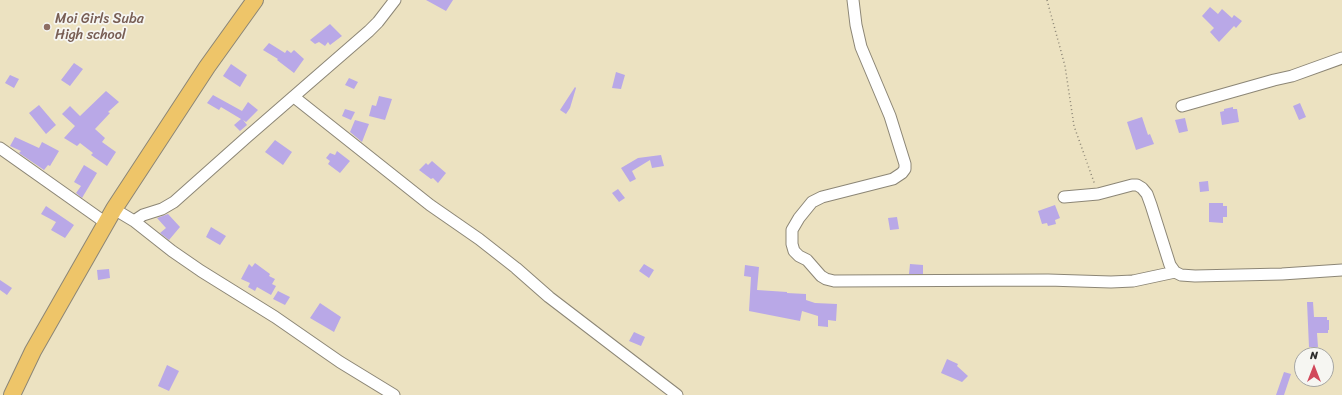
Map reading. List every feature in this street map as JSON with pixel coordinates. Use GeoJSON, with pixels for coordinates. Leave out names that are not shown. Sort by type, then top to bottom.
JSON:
{"type":"FeatureCollection","features":[{"type":"Feature","properties":{"kind":"highway"},"geometry":{"type":"LineString","coordinates":[[12,395],[33,351],[114,209],[206,67],[255,0]]}},
{"type":"Feature","properties":{"kind":"street"},"geometry":{"type":"LineString","coordinates":[[134,221],[174,202],[369,31],[395,0]]}},
{"type":"Feature","properties":{"kind":"street"},"geometry":{"type":"LineString","coordinates":[[853,0],[856,25],[861,47],[890,116],[905,164],[902,173],[893,178],[822,196],[812,202],[798,218],[792,230],[792,244],[794,251],[799,256],[807,260],[821,276],[826,279],[834,281],[1048,280],[1111,282],[1133,280],[1175,272],[1195,276],[1282,274],[1342,270]]}},
{"type":"Feature","properties":{"kind":"street"},"geometry":{"type":"LineString","coordinates":[[1182,106],[1292,76],[1342,58]]}},
{"type":"Feature","properties":{"kind":"street"},"geometry":{"type":"LineString","coordinates":[[294,97],[430,205],[479,239],[516,268],[549,297],[677,395]]}},
{"type":"Feature","properties":{"kind":"street"},"geometry":{"type":"LineString","coordinates":[[0,148],[106,223]]}},
{"type":"Feature","properties":{"kind":"street"},"geometry":{"type":"LineString","coordinates":[[1064,197],[1098,194],[1132,185],[1137,185],[1142,188],[1147,194],[1168,259],[1175,272]]}},
{"type":"Feature","properties":{"kind":"street"},"geometry":{"type":"LineString","coordinates":[[114,209],[134,221],[172,251],[201,271],[281,321],[340,362],[394,395]]}},
{"type":"Feature","properties":{"kind":"path"},"geometry":{"type":"LineString","coordinates":[[1048,0],[1065,66],[1074,126],[1098,194]]}},
{"type":"Feature","properties":{"kind":"building"},"geometry":{"type":"Polygon","coordinates":[[[426,0],[453,0],[446,11],[426,0]]]}},
{"type":"Feature","properties":{"kind":"building"},"geometry":{"type":"Polygon","coordinates":[[[1210,7],[1218,14],[1222,9],[1232,18],[1234,15],[1242,21],[1236,28],[1234,26],[1219,42],[1210,32],[1214,28],[1202,16],[1210,7]]]}},
{"type":"Feature","properties":{"kind":"building"},"geometry":{"type":"Polygon","coordinates":[[[330,24],[342,36],[330,45],[328,42],[325,46],[319,42],[315,44],[310,40],[330,24]]]}},
{"type":"Feature","properties":{"kind":"building"},"geometry":{"type":"Polygon","coordinates":[[[269,43],[285,53],[287,50],[291,53],[294,50],[304,59],[294,73],[277,60],[278,59],[263,50],[269,43]]]}},
{"type":"Feature","properties":{"kind":"building"},"geometry":{"type":"Polygon","coordinates":[[[74,63],[83,69],[70,86],[61,80],[74,63]]]}},
{"type":"Feature","properties":{"kind":"building"},"geometry":{"type":"Polygon","coordinates":[[[231,64],[247,75],[240,87],[223,76],[231,64]]]}},
{"type":"Feature","properties":{"kind":"building"},"geometry":{"type":"Polygon","coordinates":[[[616,72],[625,75],[621,89],[612,88],[616,72]]]}},
{"type":"Feature","properties":{"kind":"building"},"geometry":{"type":"Polygon","coordinates":[[[10,75],[19,79],[14,88],[5,83],[10,75]]]}},
{"type":"Feature","properties":{"kind":"building"},"geometry":{"type":"Polygon","coordinates":[[[349,78],[358,82],[354,89],[345,85],[349,78]]]}},
{"type":"Feature","properties":{"kind":"building"},"geometry":{"type":"Polygon","coordinates":[[[575,87],[576,88],[570,108],[566,114],[560,110],[575,87]]]}},
{"type":"Feature","properties":{"kind":"building"},"geometry":{"type":"Polygon","coordinates":[[[106,91],[119,102],[108,112],[110,113],[95,129],[105,138],[102,142],[116,152],[107,166],[91,155],[93,153],[80,143],[77,146],[64,138],[75,126],[62,114],[70,106],[80,116],[106,91]]]}},
{"type":"Feature","properties":{"kind":"building"},"geometry":{"type":"Polygon","coordinates":[[[213,95],[242,111],[248,102],[258,110],[246,122],[243,120],[247,125],[240,131],[234,125],[241,119],[221,107],[219,110],[207,103],[213,95]]]}},
{"type":"Feature","properties":{"kind":"building"},"geometry":{"type":"Polygon","coordinates":[[[379,96],[392,99],[385,120],[369,116],[372,105],[376,106],[379,96]]]}},
{"type":"Feature","properties":{"kind":"building"},"geometry":{"type":"Polygon","coordinates":[[[1300,103],[1306,117],[1299,120],[1293,106],[1300,103]]]}},
{"type":"Feature","properties":{"kind":"building"},"geometry":{"type":"Polygon","coordinates":[[[39,105],[56,125],[46,134],[29,113],[39,105]]]}},
{"type":"Feature","properties":{"kind":"building"},"geometry":{"type":"Polygon","coordinates":[[[1233,107],[1233,109],[1237,109],[1239,122],[1222,125],[1220,112],[1224,111],[1224,109],[1233,107]]]}},
{"type":"Feature","properties":{"kind":"building"},"geometry":{"type":"Polygon","coordinates":[[[345,109],[355,112],[351,120],[342,116],[345,109]]]}},
{"type":"Feature","properties":{"kind":"building"},"geometry":{"type":"Polygon","coordinates":[[[1142,117],[1148,135],[1150,134],[1154,144],[1136,150],[1127,122],[1142,117]]]}},
{"type":"Feature","properties":{"kind":"building"},"geometry":{"type":"Polygon","coordinates":[[[1185,118],[1188,131],[1179,133],[1175,120],[1185,118]]]}},
{"type":"Feature","properties":{"kind":"building"},"geometry":{"type":"Polygon","coordinates":[[[355,120],[369,124],[362,142],[350,132],[355,120]]]}},
{"type":"Feature","properties":{"kind":"building"},"geometry":{"type":"Polygon","coordinates":[[[15,137],[39,148],[42,142],[59,151],[50,166],[48,165],[44,170],[19,153],[21,151],[10,146],[15,137]]]}},
{"type":"Feature","properties":{"kind":"building"},"geometry":{"type":"Polygon","coordinates":[[[275,140],[292,152],[283,165],[265,152],[275,140]]]}},
{"type":"Feature","properties":{"kind":"building"},"geometry":{"type":"Polygon","coordinates":[[[337,151],[350,161],[340,173],[328,164],[330,161],[326,158],[330,153],[335,155],[337,151]]]}},
{"type":"Feature","properties":{"kind":"building"},"geometry":{"type":"Polygon","coordinates":[[[661,155],[664,166],[652,168],[650,160],[632,171],[636,179],[630,182],[621,168],[638,158],[661,155]]]}},
{"type":"Feature","properties":{"kind":"building"},"geometry":{"type":"Polygon","coordinates":[[[432,161],[446,173],[438,183],[433,178],[431,179],[419,170],[426,163],[428,165],[432,161]]]}},
{"type":"Feature","properties":{"kind":"building"},"geometry":{"type":"Polygon","coordinates":[[[84,165],[97,173],[82,198],[76,193],[81,186],[74,182],[84,165]]]}},
{"type":"Feature","properties":{"kind":"building"},"geometry":{"type":"Polygon","coordinates":[[[1208,181],[1209,191],[1200,192],[1199,182],[1208,181]]]}},
{"type":"Feature","properties":{"kind":"building"},"geometry":{"type":"Polygon","coordinates":[[[618,189],[625,198],[619,202],[612,193],[618,189]]]}},
{"type":"Feature","properties":{"kind":"building"},"geometry":{"type":"Polygon","coordinates":[[[1209,203],[1223,203],[1223,206],[1227,206],[1227,217],[1223,217],[1223,223],[1209,222],[1209,203]]]}},
{"type":"Feature","properties":{"kind":"building"},"geometry":{"type":"Polygon","coordinates":[[[1055,205],[1060,218],[1055,220],[1056,224],[1048,226],[1047,223],[1042,224],[1038,211],[1055,205]]]}},
{"type":"Feature","properties":{"kind":"building"},"geometry":{"type":"Polygon","coordinates":[[[46,206],[74,225],[65,238],[51,230],[56,222],[41,214],[46,206]]]}},
{"type":"Feature","properties":{"kind":"building"},"geometry":{"type":"Polygon","coordinates":[[[168,214],[180,227],[169,240],[160,233],[166,228],[157,218],[168,214]]]}},
{"type":"Feature","properties":{"kind":"building"},"geometry":{"type":"Polygon","coordinates":[[[897,217],[899,229],[890,230],[888,218],[897,217]]]}},
{"type":"Feature","properties":{"kind":"building"},"geometry":{"type":"Polygon","coordinates":[[[211,227],[226,236],[220,245],[206,237],[211,227]]]}},
{"type":"Feature","properties":{"kind":"building"},"geometry":{"type":"Polygon","coordinates":[[[255,263],[270,274],[269,276],[275,279],[272,284],[276,286],[271,295],[257,287],[255,291],[248,287],[250,283],[241,279],[249,264],[252,267],[255,263]]]}},
{"type":"Feature","properties":{"kind":"building"},"geometry":{"type":"Polygon","coordinates":[[[644,264],[654,270],[649,278],[639,271],[644,264]]]}},
{"type":"Feature","properties":{"kind":"building"},"geometry":{"type":"Polygon","coordinates":[[[910,264],[923,265],[923,274],[909,274],[910,264]]]}},
{"type":"Feature","properties":{"kind":"building"},"geometry":{"type":"Polygon","coordinates":[[[745,265],[759,267],[757,290],[806,294],[806,300],[815,303],[837,304],[836,321],[828,320],[828,327],[818,326],[818,316],[802,311],[800,321],[749,311],[751,277],[744,276],[745,265]]]}},
{"type":"Feature","properties":{"kind":"building"},"geometry":{"type":"Polygon","coordinates":[[[109,269],[110,278],[98,280],[97,270],[109,269]]]}},
{"type":"Feature","properties":{"kind":"building"},"geometry":{"type":"Polygon","coordinates":[[[0,280],[12,288],[7,295],[0,290],[0,280]]]}},
{"type":"Feature","properties":{"kind":"building"},"geometry":{"type":"Polygon","coordinates":[[[278,291],[290,297],[285,305],[273,299],[278,291]]]}},
{"type":"Feature","properties":{"kind":"building"},"geometry":{"type":"Polygon","coordinates":[[[1307,302],[1313,302],[1314,317],[1327,317],[1327,320],[1329,320],[1329,330],[1328,333],[1317,333],[1318,347],[1309,347],[1307,302]]]}},
{"type":"Feature","properties":{"kind":"building"},"geometry":{"type":"Polygon","coordinates":[[[320,303],[341,317],[334,332],[310,318],[320,303]]]}},
{"type":"Feature","properties":{"kind":"building"},"geometry":{"type":"Polygon","coordinates":[[[634,332],[645,337],[641,346],[629,341],[634,332]]]}},
{"type":"Feature","properties":{"kind":"building"},"geometry":{"type":"Polygon","coordinates":[[[947,359],[958,364],[957,366],[968,376],[962,382],[941,373],[947,359]]]}},
{"type":"Feature","properties":{"kind":"building"},"geometry":{"type":"Polygon","coordinates":[[[167,365],[179,371],[169,391],[158,386],[167,365]]]}},
{"type":"Feature","properties":{"kind":"building"},"geometry":{"type":"Polygon","coordinates":[[[1284,372],[1291,374],[1284,395],[1276,395],[1284,372]]]}},
{"type":"Feature","properties":{"kind":"place","name":"Moi Girls Suba High school"},"geometry":{"type":"Point","coordinates":[47,27]}}]}
